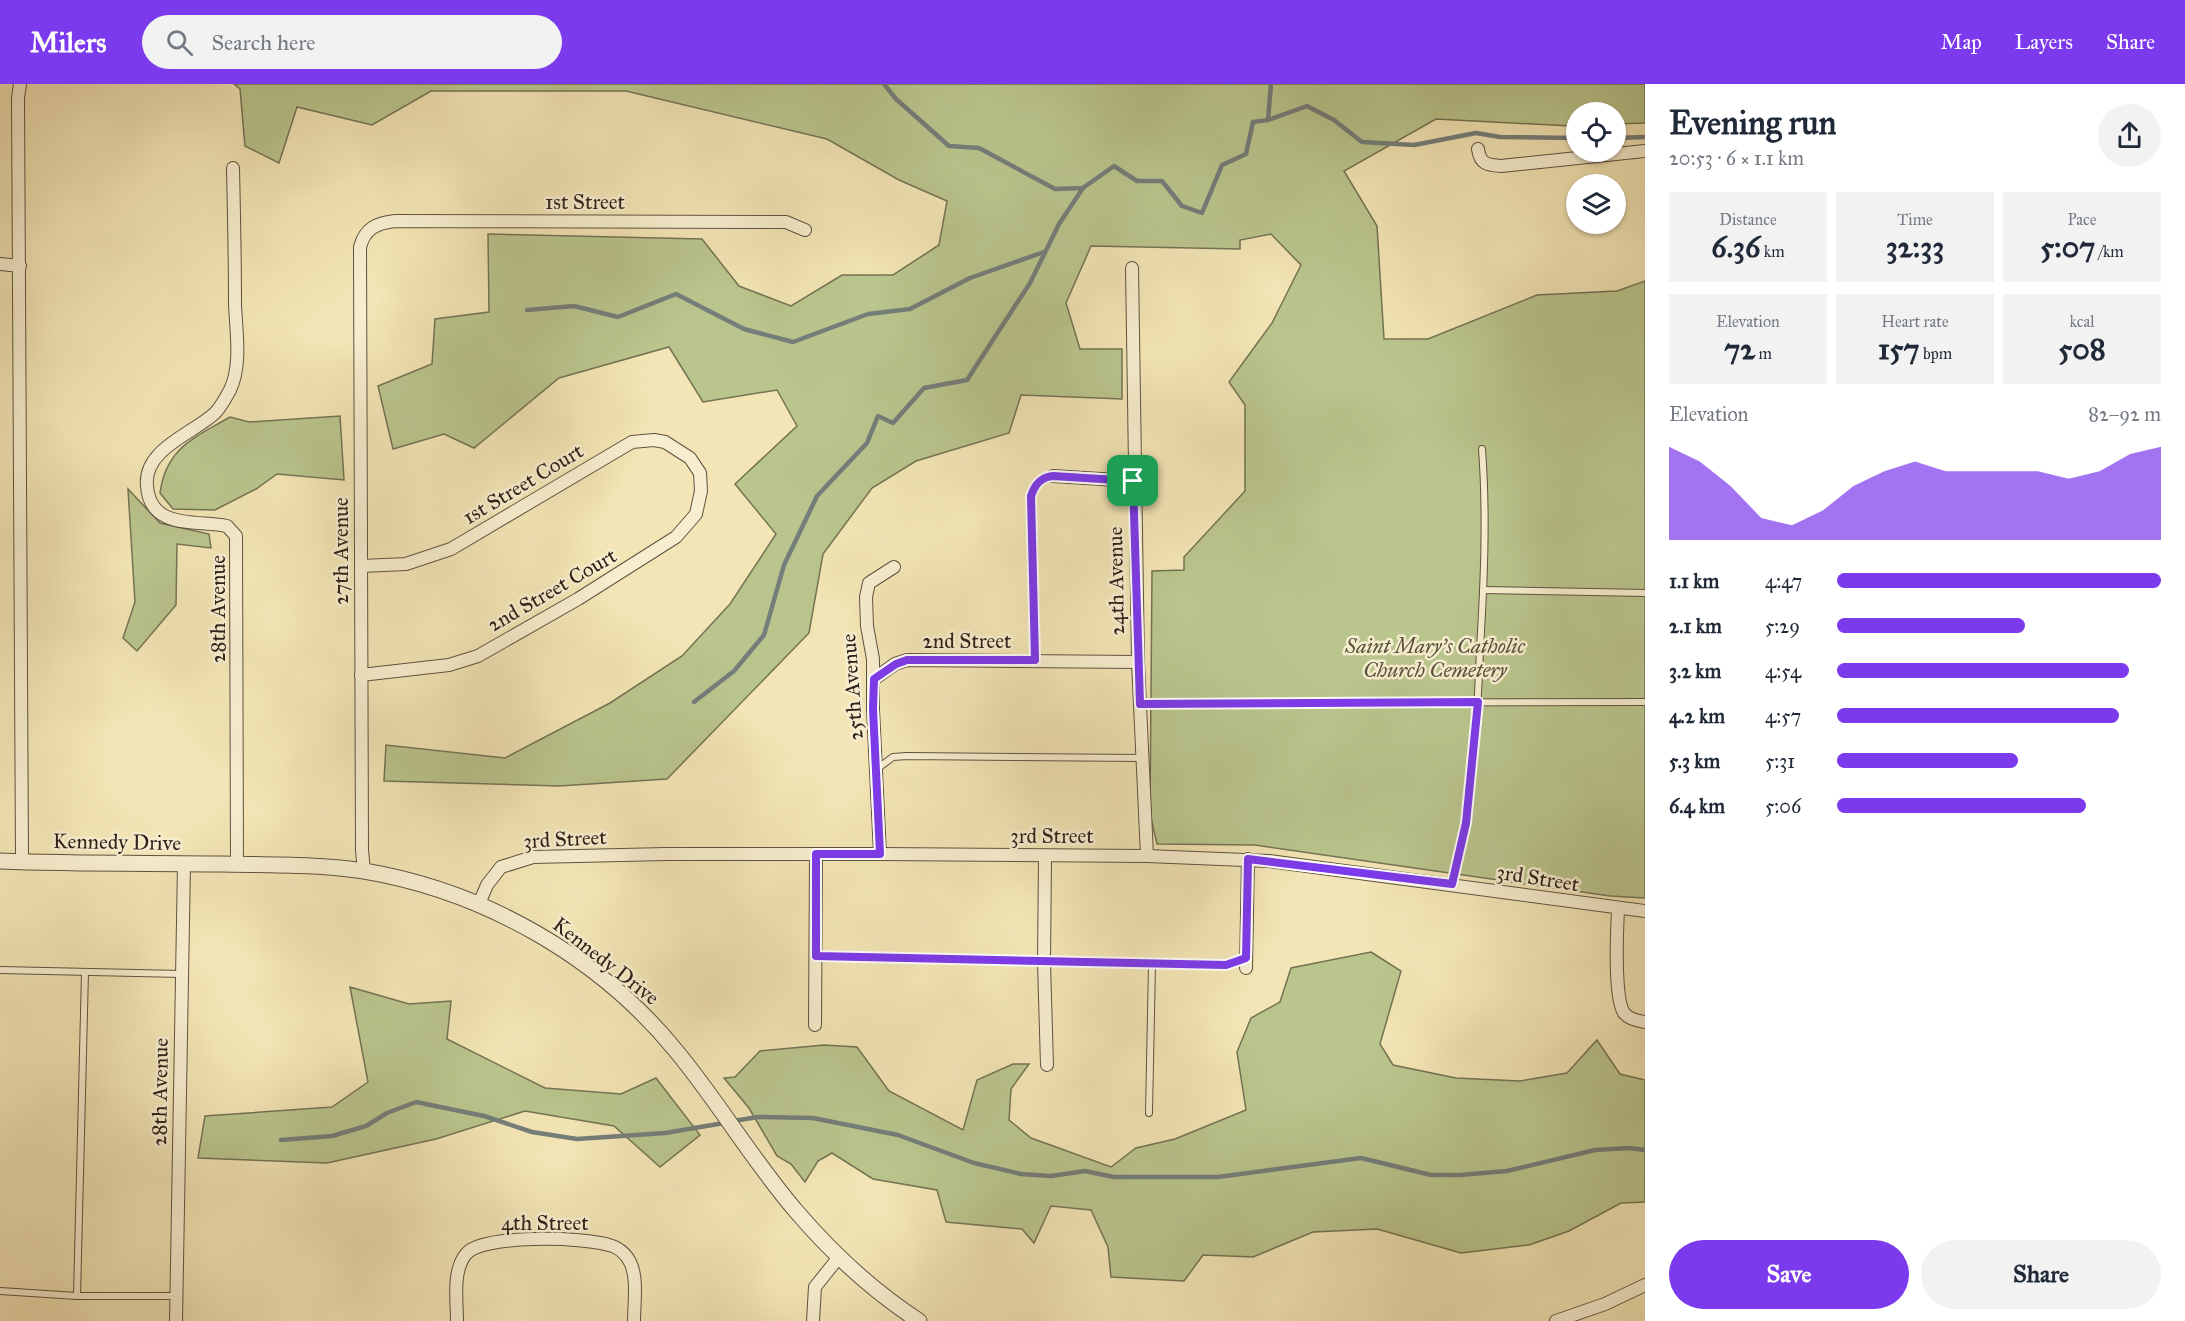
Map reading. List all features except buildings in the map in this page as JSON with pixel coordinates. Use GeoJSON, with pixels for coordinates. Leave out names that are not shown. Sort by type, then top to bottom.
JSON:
{"type":"FeatureCollection","features":[{"type":"Feature","properties":{"kind":"street"},"geometry":{"type":"LineString","coordinates":[[20,84],[22,861]]}},
{"type":"Feature","properties":{"kind":"street"},"geometry":{"type":"LineString","coordinates":[[1478,149],[1485,165],[1501,166],[1645,151]]}},
{"type":"Feature","properties":{"kind":"street","name":"28th Avenue"},"geometry":{"type":"LineString","coordinates":[[233,168],[234,382],[215,413],[157,457],[147,476],[147,486],[151,502],[166,517],[184,522],[227,526],[236,536],[237,864]]}},
{"type":"Feature","properties":{"kind":"street","name":"1st Street"},"geometry":{"type":"LineString","coordinates":[[366,232],[372,226],[395,221],[786,222],[805,230]]}},
{"type":"Feature","properties":{"kind":"street","name":"27th Avenue"},"geometry":{"type":"LineString","coordinates":[[364,872],[362,850],[360,247],[366,232]]}},
{"type":"Feature","properties":{"kind":"street"},"geometry":{"type":"LineString","coordinates":[[0,264],[20,266]]}},
{"type":"Feature","properties":{"kind":"street","name":"24th Avenue"},"geometry":{"type":"LineString","coordinates":[[1132,268],[1133,481],[1147,856]]}},
{"type":"Feature","properties":{"kind":"street","name":"1st Street Court"},"geometry":{"type":"LineString","coordinates":[[361,566],[406,564],[451,549],[632,442],[654,440],[665,442],[679,449],[696,465]]}},
{"type":"Feature","properties":{"kind":"street","name":"2nd Street Court"},"geometry":{"type":"LineString","coordinates":[[361,675],[449,665],[478,656],[649,555],[676,537],[696,513],[701,481],[696,465]]}},
{"type":"Feature","properties":{"kind":"street"},"geometry":{"type":"LineString","coordinates":[[1053,476],[1133,481]]}},
{"type":"Feature","properties":{"kind":"street","name":"25th Avenue"},"geometry":{"type":"LineString","coordinates":[[880,854],[873,709],[874,679],[867,626],[867,589],[878,575],[894,567]]}},
{"type":"Feature","properties":{"kind":"street","name":"2nd Street"},"geometry":{"type":"LineString","coordinates":[[874,679],[896,664],[907,660],[1138,662]]}},
{"type":"Feature","properties":{"kind":"street","name":"3rd Street"},"geometry":{"type":"LineString","coordinates":[[479,904],[495,873],[501,867],[518,860],[666,854],[1046,855],[1248,859],[1452,884],[1618,910],[1645,912]]}},
{"type":"Feature","properties":{"kind":"street"},"geometry":{"type":"LineString","coordinates":[[815,1025],[816,854]]}},
{"type":"Feature","properties":{"kind":"street"},"geometry":{"type":"LineString","coordinates":[[1046,855],[1044,963],[1047,1065]]}},
{"type":"Feature","properties":{"kind":"street"},"geometry":{"type":"LineString","coordinates":[[1246,963],[1248,859]]}},
{"type":"Feature","properties":{"kind":"street","name":"Kennedy Drive"},"geometry":{"type":"LineString","coordinates":[[0,861],[237,864],[364,872],[403,880],[479,904],[532,930],[574,957],[649,1020],[689,1067],[785,1198],[839,1257],[876,1290],[918,1321]]}},
{"type":"Feature","properties":{"kind":"street","name":"28th Avenue"},"geometry":{"type":"LineString","coordinates":[[176,1321],[184,864]]}},
{"type":"Feature","properties":{"kind":"street"},"geometry":{"type":"LineString","coordinates":[[1618,910],[1618,979],[1621,1007],[1630,1018],[1645,1022]]}},
{"type":"Feature","properties":{"kind":"street","name":"4th Street"},"geometry":{"type":"LineString","coordinates":[[457,1321],[458,1272],[465,1254],[473,1247],[494,1242],[562,1239],[611,1245],[625,1255],[633,1270],[634,1321]]}},
{"type":"Feature","properties":{"kind":"street"},"geometry":{"type":"LineString","coordinates":[[813,1321],[815,1287],[839,1257]]}},
{"type":"Feature","properties":{"kind":"street"},"geometry":{"type":"LineString","coordinates":[[1556,1321],[1605,1304],[1645,1285]]}},
{"type":"Feature","properties":{"kind":"lane"},"geometry":{"type":"LineString","coordinates":[[1452,884],[1466,823],[1478,702],[1486,496],[1482,449]]}},
{"type":"Feature","properties":{"kind":"lane"},"geometry":{"type":"LineString","coordinates":[[1035,660],[1031,496],[1038,482],[1045,477],[1053,476]]}},
{"type":"Feature","properties":{"kind":"lane"},"geometry":{"type":"LineString","coordinates":[[1483,590],[1645,593]]}},
{"type":"Feature","properties":{"kind":"lane"},"geometry":{"type":"LineString","coordinates":[[1140,704],[1645,702]]}},
{"type":"Feature","properties":{"kind":"lane"},"geometry":{"type":"LineString","coordinates":[[877,768],[893,757],[907,756],[1143,758]]}},
{"type":"Feature","properties":{"kind":"lane"},"geometry":{"type":"LineString","coordinates":[[816,956],[1044,963],[1226,965],[1246,963]]}},
{"type":"Feature","properties":{"kind":"lane"},"geometry":{"type":"LineString","coordinates":[[1149,1113],[1152,964]]}},
{"type":"Feature","properties":{"kind":"lane"},"geometry":{"type":"LineString","coordinates":[[0,970],[182,975]]}},
{"type":"Feature","properties":{"kind":"lane"},"geometry":{"type":"LineString","coordinates":[[77,1296],[85,972]]}},
{"type":"Feature","properties":{"kind":"lane"},"geometry":{"type":"LineString","coordinates":[[0,1291],[77,1296],[176,1296]]}},
{"type":"Feature","properties":{"kind":"green space","name":"Saint Mary's Catholic Church Cemetery"},"geometry":{"type":"Polygon","coordinates":[[[234,84],[1645,84],[1645,123],[1626,124],[1626,102],[1566,102],[1566,126],[1436,119],[1344,171],[1377,226],[1384,339],[1428,339],[1537,295],[1617,291],[1645,281],[1645,898],[1610,896],[1255,845],[1157,844],[1150,814],[1152,571],[1184,570],[1184,557],[1245,491],[1245,405],[1229,382],[1272,323],[1301,265],[1271,234],[1240,240],[1240,249],[1091,246],[1066,303],[1080,349],[1122,349],[1122,399],[1021,395],[1009,433],[916,461],[872,488],[823,554],[809,633],[667,779],[559,786],[384,781],[386,745],[505,758],[610,703],[682,656],[730,604],[776,534],[735,484],[797,426],[777,390],[703,402],[669,347],[559,378],[474,448],[444,434],[393,449],[378,386],[432,364],[435,319],[489,312],[488,234],[702,239],[739,286],[791,306],[842,275],[893,275],[939,245],[947,201],[899,180],[827,139],[626,91],[431,91],[372,125],[297,107],[279,163],[245,146],[240,89],[234,84]]]}},
{"type":"Feature","properties":{"kind":"green space"},"geometry":{"type":"Polygon","coordinates":[[[340,416],[344,480],[277,474],[256,489],[215,510],[173,509],[160,493],[168,465],[175,455],[194,438],[230,417],[249,422],[340,416]]]}},
{"type":"Feature","properties":{"kind":"green space"},"geometry":{"type":"Polygon","coordinates":[[[128,489],[160,523],[209,534],[211,548],[177,544],[176,605],[137,651],[123,638],[135,602],[128,489]]]}},
{"type":"Feature","properties":{"kind":"green space"},"geometry":{"type":"Polygon","coordinates":[[[1371,952],[1401,971],[1380,1044],[1393,1065],[1456,1078],[1520,1081],[1567,1073],[1597,1040],[1620,1074],[1645,1080],[1645,1202],[1621,1203],[1569,1231],[1529,1245],[1461,1253],[1377,1229],[1313,1232],[1253,1257],[1203,1255],[1184,1281],[1111,1277],[1108,1247],[1091,1210],[1051,1206],[1034,1243],[1022,1229],[946,1222],[937,1190],[873,1179],[832,1153],[818,1161],[805,1182],[791,1164],[777,1156],[749,1108],[724,1078],[735,1077],[760,1051],[824,1045],[857,1047],[889,1091],[963,1130],[977,1080],[1013,1064],[1029,1064],[1011,1089],[1009,1120],[1031,1138],[1111,1167],[1136,1148],[1175,1139],[1246,1110],[1237,1052],[1251,1018],[1280,1002],[1291,968],[1371,952]]]}},
{"type":"Feature","properties":{"kind":"green space"},"geometry":{"type":"Polygon","coordinates":[[[350,987],[409,1004],[451,1001],[447,1039],[545,1088],[621,1094],[656,1078],[700,1135],[660,1167],[614,1126],[525,1111],[436,1139],[327,1163],[198,1158],[205,1116],[332,1107],[368,1082],[350,987]]]}},
{"type":"Feature","properties":{"kind":"waterway"},"geometry":{"type":"LineString","coordinates":[[884,84],[896,99],[949,146],[979,148],[1055,189],[1083,188],[1114,166],[1137,181],[1162,181],[1182,206],[1202,213],[1222,165],[1246,154],[1253,122],[1268,120],[1307,106],[1334,120],[1362,142],[1414,145],[1476,133],[1500,137],[1566,138]]}},
{"type":"Feature","properties":{"kind":"waterway"},"geometry":{"type":"LineString","coordinates":[[1268,120],[1271,84]]}},
{"type":"Feature","properties":{"kind":"waterway"},"geometry":{"type":"LineString","coordinates":[[1626,138],[1645,137]]}},
{"type":"Feature","properties":{"kind":"waterway"},"geometry":{"type":"LineString","coordinates":[[694,702],[734,671],[764,635],[784,565],[817,496],[867,443],[878,416],[893,423],[924,388],[967,380],[1030,283],[1059,224],[1083,188]]}},
{"type":"Feature","properties":{"kind":"waterway"},"geometry":{"type":"LineString","coordinates":[[527,310],[574,306],[618,317],[676,294],[744,329],[793,342],[868,314],[910,309],[970,278],[1044,252]]}},
{"type":"Feature","properties":{"kind":"waterway"},"geometry":{"type":"LineString","coordinates":[[281,1140],[332,1136],[366,1126],[387,1113],[416,1102],[484,1116],[532,1132],[577,1139],[665,1133],[724,1123]]}},
{"type":"Feature","properties":{"kind":"waterway"},"geometry":{"type":"LineString","coordinates":[[733,1121],[758,1117],[813,1118],[898,1135],[974,1163],[1021,1174],[1051,1176],[1085,1171],[1114,1177],[1218,1177],[1361,1158],[1431,1175],[1460,1175],[1507,1171],[1595,1150],[1629,1148],[1645,1150]]}},
{"type":"Feature","properties":{"kind":"route"},"geometry":{"type":"LineString","coordinates":[[1053,476],[1133,481],[1140,704],[1478,702],[1466,823],[1452,884],[1248,859],[1246,958],[1226,965],[1044,963],[816,956],[816,854],[880,854],[873,709],[874,679],[896,664],[907,660],[1035,660],[1030,505],[1033,490],[1045,477],[1053,476]]}}]}
